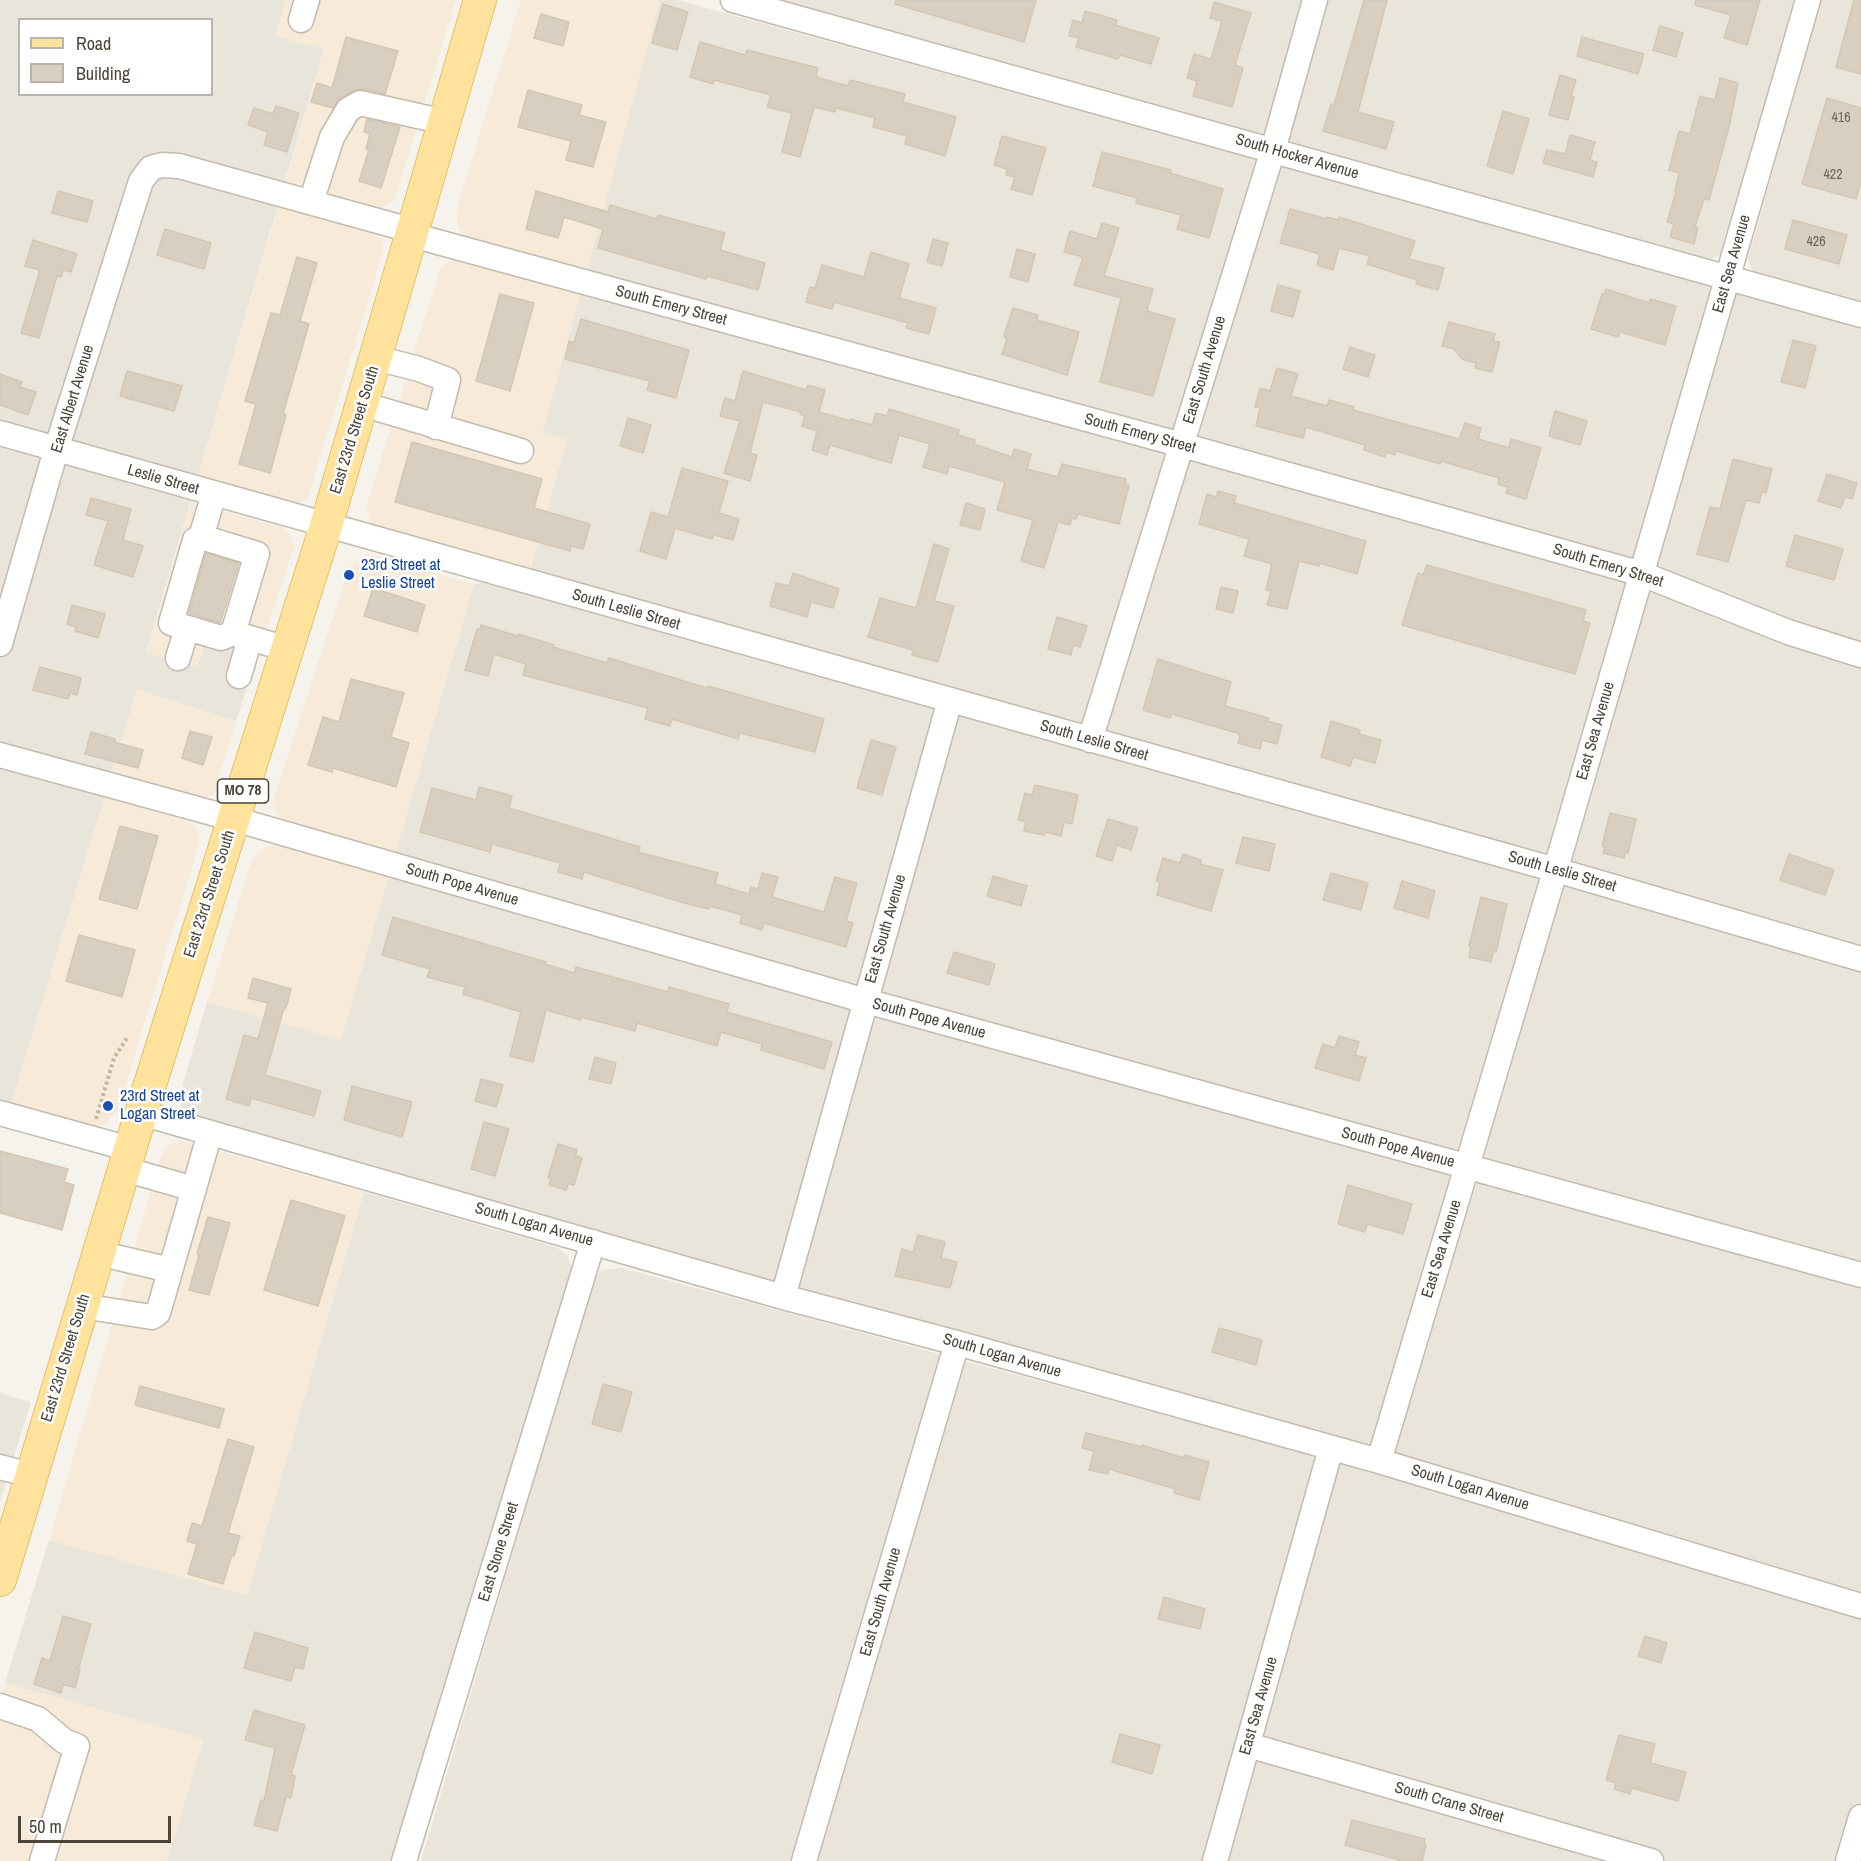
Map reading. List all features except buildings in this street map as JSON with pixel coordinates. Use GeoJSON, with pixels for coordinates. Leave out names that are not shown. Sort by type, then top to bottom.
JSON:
{"type":"FeatureCollection","features":[{"type":"Feature","properties":{"kind":"main road","name":"East 23rd Street South"},"geometry":{"type":"LineString","coordinates":[[0,1580],[141,1113],[326,526],[480,0]]}},
{"type":"Feature","properties":{"kind":"street","name":"South Hocker Avenue"},"geometry":{"type":"LineString","coordinates":[[733,0],[1861,315]]}},
{"type":"Feature","properties":{"kind":"street","name":"East South Avenue"},"geometry":{"type":"LineString","coordinates":[[1090,740],[1273,150],[1316,0]]}},
{"type":"Feature","properties":{"kind":"street","name":"East Sea Avenue"},"geometry":{"type":"LineString","coordinates":[[1379,1461],[1556,870],[1808,0]]}},
{"type":"Feature","properties":{"kind":"street"},"geometry":{"type":"LineString","coordinates":[[311,202],[332,137],[348,110],[360,103],[445,122]]}},
{"type":"Feature","properties":{"kind":"street","name":"South Emery Street"},"geometry":{"type":"LineString","coordinates":[[162,165],[179,166],[311,202],[413,233],[1642,574],[1788,632],[1861,655]]}},
{"type":"Feature","properties":{"kind":"street","name":"East Albert Avenue"},"geometry":{"type":"LineString","coordinates":[[0,644],[56,450],[141,182],[152,168],[162,165]]}},
{"type":"Feature","properties":{"kind":"street"},"geometry":{"type":"LineString","coordinates":[[376,358],[419,369],[448,380],[436,427]]}},
{"type":"Feature","properties":{"kind":"street"},"geometry":{"type":"LineString","coordinates":[[362,404],[521,451]]}},
{"type":"Feature","properties":{"kind":"street","name":"Leslie Street"},"geometry":{"type":"LineString","coordinates":[[0,433],[326,526]]}},
{"type":"Feature","properties":{"kind":"street"},"geometry":{"type":"LineString","coordinates":[[201,537],[214,494]]}},
{"type":"Feature","properties":{"kind":"street","name":"South Leslie Street"},"geometry":{"type":"LineString","coordinates":[[326,526],[1556,870],[1861,959]]}},
{"type":"Feature","properties":{"kind":"street"},"geometry":{"type":"LineString","coordinates":[[239,676],[242,636],[257,554],[201,537],[195,540],[171,623],[221,638],[242,636],[287,649]]}},
{"type":"Feature","properties":{"kind":"street"},"geometry":{"type":"LineString","coordinates":[[178,658],[187,628]]}},
{"type":"Feature","properties":{"kind":"street","name":"East South Avenue"},"geometry":{"type":"LineString","coordinates":[[783,1296],[950,700]]}},
{"type":"Feature","properties":{"kind":"street","name":"South Pope Avenue"},"geometry":{"type":"LineString","coordinates":[[0,755],[234,819],[866,1001],[1861,1275]]}},
{"type":"Feature","properties":{"kind":"street"},"geometry":{"type":"LineString","coordinates":[[0,1113],[127,1159],[194,1189]]}},
{"type":"Feature","properties":{"kind":"street","name":"South Logan Avenue"},"geometry":{"type":"LineString","coordinates":[[141,1113],[783,1296],[1379,1461],[1861,1606]]}},
{"type":"Feature","properties":{"kind":"street"},"geometry":{"type":"LineString","coordinates":[[82,1306],[152,1317],[158,1313],[210,1133]]}},
{"type":"Feature","properties":{"kind":"street","name":"East Stone Street"},"geometry":{"type":"LineString","coordinates":[[404,1861],[593,1242]]}},
{"type":"Feature","properties":{"kind":"street"},"geometry":{"type":"LineString","coordinates":[[99,1253],[170,1270]]}},
{"type":"Feature","properties":{"kind":"street","name":"East South Avenue"},"geometry":{"type":"LineString","coordinates":[[804,1861],[957,1343]]}},
{"type":"Feature","properties":{"kind":"street","name":"East Sea Avenue"},"geometry":{"type":"LineString","coordinates":[[1215,1861],[1331,1448]]}},
{"type":"Feature","properties":{"kind":"street"},"geometry":{"type":"LineString","coordinates":[[0,1467],[31,1475]]}},
{"type":"Feature","properties":{"kind":"street"},"geometry":{"type":"LineString","coordinates":[[0,1706],[38,1719],[64,1741],[77,1746],[42,1861]]}},
{"type":"Feature","properties":{"kind":"street","name":"South Crane Street"},"geometry":{"type":"LineString","coordinates":[[1248,1745],[1651,1861]]}},
{"type":"Feature","properties":{"kind":"street"},"geometry":{"type":"LineString","coordinates":[[1848,1861],[1861,1817]]}},
{"type":"Feature","properties":{"kind":"path"},"geometry":{"type":"LineString","coordinates":[[94,1126],[114,1058],[127,1038]]}},
{"type":"Feature","properties":{"kind":"shaded area"},"geometry":{"type":"Polygon","coordinates":[[[0,0],[286,0],[276,36],[324,49],[146,652],[197,667],[207,636],[259,651],[236,721],[137,690],[11,1105],[0,1102],[0,0]]]}},
{"type":"Feature","properties":{"kind":"shaded area"},"geometry":{"type":"Polygon","coordinates":[[[286,0],[456,0],[394,201],[381,208],[286,181],[324,49],[275,36],[286,0]]]}},
{"type":"Feature","properties":{"kind":"shaded area"},"geometry":{"type":"Polygon","coordinates":[[[521,0],[660,0],[587,271],[464,237],[457,225],[458,204],[521,0]]]}},
{"type":"Feature","properties":{"kind":"shaded area"},"geometry":{"type":"Polygon","coordinates":[[[660,0],[678,0],[1857,326],[1861,316],[1861,1861],[1221,1861],[1334,1448],[184,1115],[179,1097],[207,1002],[341,1039],[474,584],[528,577],[567,439],[542,433],[660,0]]]}},
{"type":"Feature","properties":{"kind":"shaded area"},"geometry":{"type":"Polygon","coordinates":[[[774,0],[1795,0],[1724,250],[1718,257],[1710,259],[1694,257],[1610,231],[774,0]]]}},
{"type":"Feature","properties":{"kind":"shaded area"},"geometry":{"type":"Polygon","coordinates":[[[1821,0],[1861,0],[1861,304],[1753,273],[1748,259],[1821,0]]]}},
{"type":"Feature","properties":{"kind":"shaded area"},"geometry":{"type":"Polygon","coordinates":[[[279,204],[375,233],[384,243],[308,497],[294,506],[197,480],[279,204]]]}},
{"type":"Feature","properties":{"kind":"shaded area"},"geometry":{"type":"Polygon","coordinates":[[[466,258],[582,289],[543,432],[567,439],[528,577],[380,533],[371,523],[366,508],[440,268],[452,260],[466,258]]]}},
{"type":"Feature","properties":{"kind":"shaded area"},"geometry":{"type":"Polygon","coordinates":[[[191,502],[282,528],[290,535],[294,548],[259,651],[207,636],[197,667],[146,653],[191,502]]]}},
{"type":"Feature","properties":{"kind":"shaded area"},"geometry":{"type":"Polygon","coordinates":[[[372,555],[474,584],[395,855],[296,828],[279,818],[272,804],[349,569],[360,558],[372,555]]]}},
{"type":"Feature","properties":{"kind":"shaded area"},"geometry":{"type":"Polygon","coordinates":[[[137,690],[236,721],[214,794],[203,799],[112,774],[137,690]]]}},
{"type":"Feature","properties":{"kind":"shaded area"},"geometry":{"type":"Polygon","coordinates":[[[105,796],[190,822],[198,830],[199,844],[118,1110],[104,1125],[86,1127],[11,1105],[105,796]]]}},
{"type":"Feature","properties":{"kind":"shaded area"},"geometry":{"type":"Polygon","coordinates":[[[280,843],[390,873],[341,1040],[207,1002],[251,863],[261,849],[280,843]]]}},
{"type":"Feature","properties":{"kind":"shaded area"},"geometry":{"type":"Polygon","coordinates":[[[183,1141],[364,1192],[247,1595],[49,1540],[161,1156],[170,1144],[183,1141]]]}},
{"type":"Feature","properties":{"kind":"shaded area"},"geometry":{"type":"Polygon","coordinates":[[[364,1192],[556,1247],[567,1255],[572,1268],[397,1861],[167,1861],[203,1739],[5,1683],[49,1540],[247,1595],[364,1192]]]}},
{"type":"Feature","properties":{"kind":"shaded area"},"geometry":{"type":"Polygon","coordinates":[[[622,1268],[1308,1454],[1316,1461],[1317,1477],[1203,1861],[421,1861],[594,1278],[602,1270],[622,1268]]]}},
{"type":"Feature","properties":{"kind":"shaded area"},"geometry":{"type":"Polygon","coordinates":[[[0,1393],[31,1402],[0,1502],[0,1393]]]}},
{"type":"Feature","properties":{"kind":"shaded area"},"geometry":{"type":"Polygon","coordinates":[[[5,1683],[204,1739],[167,1861],[0,1861],[0,1700],[5,1683]]]}},
{"type":"Feature","properties":{"kind":"place","name":"23rd Street at Leslie Street"},"geometry":{"type":"Point","coordinates":[349,575]}},
{"type":"Feature","properties":{"kind":"place","name":"23rd Street at Logan Street"},"geometry":{"type":"Point","coordinates":[108,1106]}}]}
